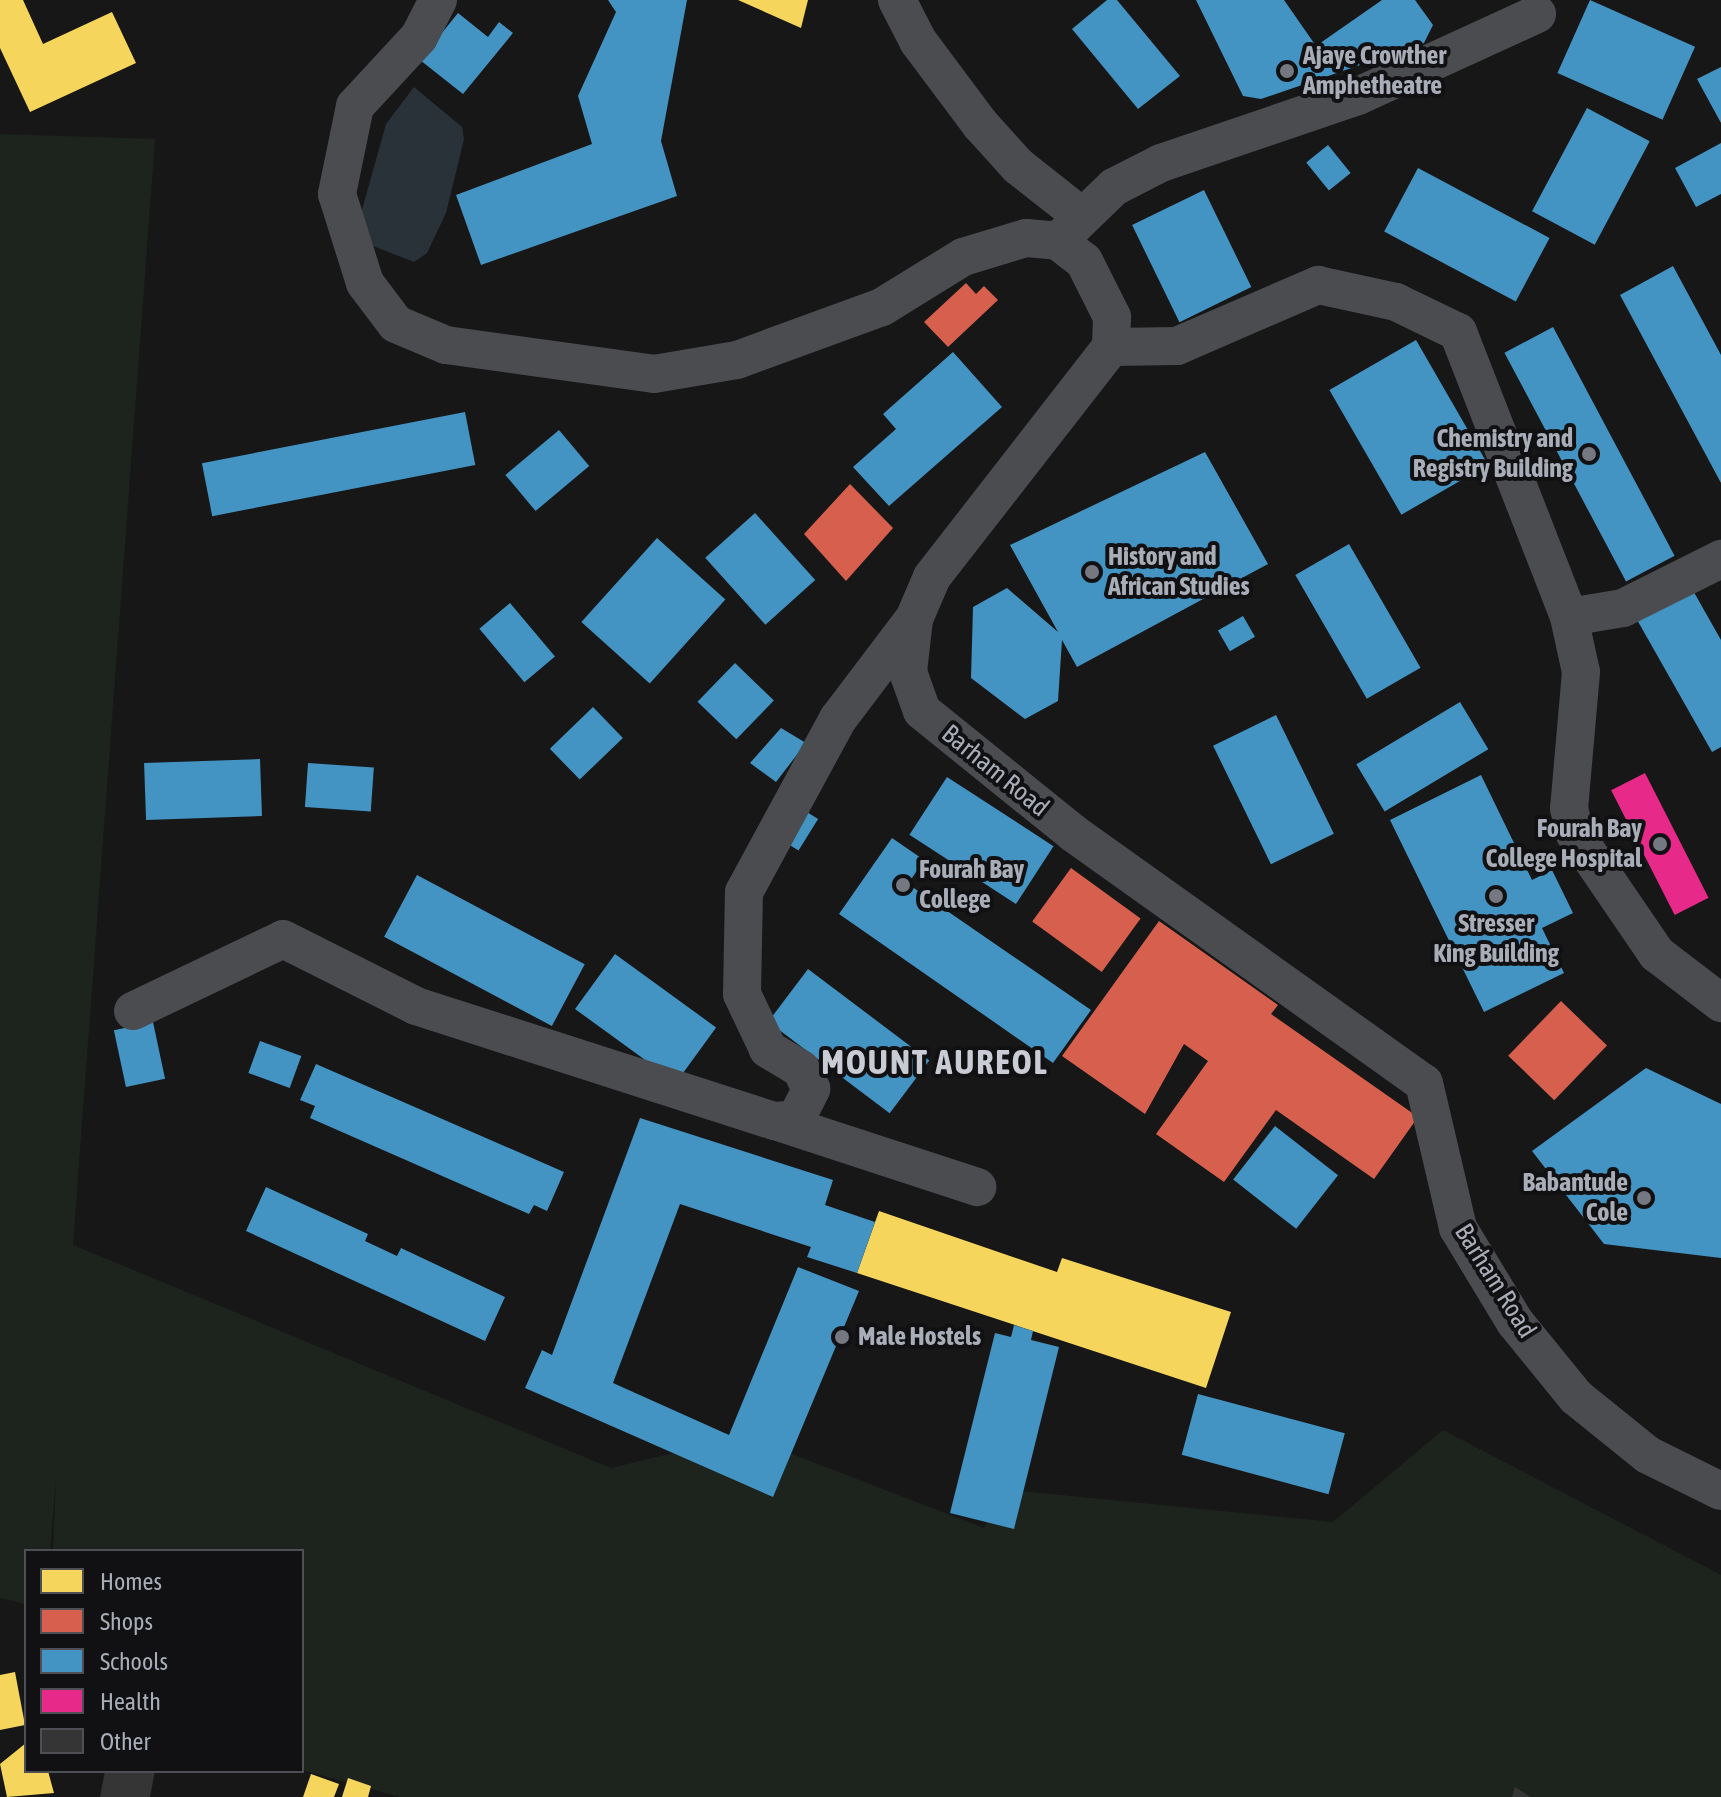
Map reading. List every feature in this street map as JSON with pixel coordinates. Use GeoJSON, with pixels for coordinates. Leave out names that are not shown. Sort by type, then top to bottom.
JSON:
{"type":"FeatureCollection","features":[{"type":"Feature","properties":{"kind":"street"},"geometry":{"type":"LineString","coordinates":[[438,0],[419,37],[355,106],[339,180],[365,283],[396,324],[446,345],[654,374],[737,360],[882,307],[963,257],[1069,228],[1114,187],[1161,163],[1358,96],[1537,14]]}},
{"type":"Feature","properties":{"kind":"street"},"geometry":{"type":"LineString","coordinates":[[897,0],[918,41],[980,124],[1069,228],[1103,292],[1111,347],[1177,346],[1318,285],[1396,302],[1458,332],[1569,617],[1581,672],[1569,808],[1575,834],[1657,954],[1721,1003]]}},
{"type":"Feature","properties":{"kind":"street","name":"Barham Road"},"geometry":{"type":"LineString","coordinates":[[1111,347],[994,489],[932,577],[914,619],[908,672],[922,711],[969,754],[1424,1083],[1458,1228],[1515,1322],[1576,1397],[1648,1455],[1721,1491]]}},
{"type":"Feature","properties":{"kind":"street"},"geometry":{"type":"LineString","coordinates":[[1569,617],[1623,608],[1721,559]]}},
{"type":"Feature","properties":{"kind":"street"},"geometry":{"type":"LineString","coordinates":[[775,1121],[796,1119],[811,1089],[801,1069],[768,1049],[742,994],[744,892],[838,719],[914,619]]}},
{"type":"Feature","properties":{"kind":"street"},"geometry":{"type":"LineString","coordinates":[[133,1011],[283,939],[416,1006],[977,1187]]}},
{"type":"Feature","properties":{"kind":"shaded area"},"geometry":{"type":"Polygon","coordinates":[[[414,87],[462,127],[464,139],[446,213],[427,253],[414,262],[373,246],[360,217],[386,124],[414,87]]]}},
{"type":"Feature","properties":{"kind":"shaded area"},"geometry":{"type":"Polygon","coordinates":[[[0,134],[155,139],[73,1245],[611,1468],[745,1436],[984,1528],[1001,1489],[1333,1522],[1443,1430],[1721,1575],[1721,1797],[400,1797],[304,1771],[304,1549],[53,1549],[56,1479],[50,1549],[24,1549],[24,1604],[0,1598],[0,134]]]}},
{"type":"Feature","properties":{"kind":"building: Homes"},"geometry":{"type":"Polygon","coordinates":[[[0,0],[23,0],[43,44],[112,12],[136,63],[30,112],[0,48],[0,0]]]}},
{"type":"Feature","properties":{"kind":"building: Homes"},"geometry":{"type":"Polygon","coordinates":[[[738,0],[808,0],[801,28],[738,0]]]}},
{"type":"Feature","properties":{"kind":"building: Homes"},"geometry":{"type":"Polygon","coordinates":[[[879,1211],[1057,1272],[1062,1258],[1231,1312],[1206,1388],[857,1273],[879,1211]]]}},
{"type":"Feature","properties":{"kind":"building: Homes"},"geometry":{"type":"Polygon","coordinates":[[[15,1672],[24,1725],[0,1730],[0,1675],[15,1672]]]}},
{"type":"Feature","properties":{"kind":"building: Homes"},"geometry":{"type":"Polygon","coordinates":[[[24,1745],[24,1773],[49,1773],[54,1793],[7,1797],[0,1764],[24,1745]]]}},
{"type":"Feature","properties":{"kind":"building: Homes"},"geometry":{"type":"Polygon","coordinates":[[[311,1774],[339,1784],[334,1797],[303,1797],[311,1774]]]}},
{"type":"Feature","properties":{"kind":"building: Homes"},"geometry":{"type":"Polygon","coordinates":[[[348,1778],[371,1786],[368,1797],[342,1797],[348,1778]]]}},
{"type":"Feature","properties":{"kind":"building: Shops"},"geometry":{"type":"Polygon","coordinates":[[[966,283],[976,294],[984,286],[998,300],[948,347],[924,322],[966,283]]]}},
{"type":"Feature","properties":{"kind":"building: Shops"},"geometry":{"type":"Polygon","coordinates":[[[850,484],[893,528],[846,581],[804,534],[850,484]]]}},
{"type":"Feature","properties":{"kind":"building: Shops"},"geometry":{"type":"Polygon","coordinates":[[[1071,868],[1141,919],[1102,972],[1032,921],[1071,868]]]}},
{"type":"Feature","properties":{"kind":"building: Shops"},"geometry":{"type":"Polygon","coordinates":[[[1159,921],[1278,1005],[1271,1014],[1418,1117],[1374,1179],[1276,1110],[1224,1182],[1156,1134],[1208,1061],[1184,1044],[1145,1114],[1062,1056],[1159,921]]]}},
{"type":"Feature","properties":{"kind":"building: Shops"},"geometry":{"type":"Polygon","coordinates":[[[1561,1001],[1607,1045],[1554,1100],[1508,1056],[1561,1001]]]}},
{"type":"Feature","properties":{"kind":"building: Schools"},"geometry":{"type":"Polygon","coordinates":[[[608,0],[687,0],[661,141],[677,196],[481,265],[456,195],[592,144],[578,96],[616,12],[608,0]]]}},
{"type":"Feature","properties":{"kind":"building: Schools"},"geometry":{"type":"Polygon","coordinates":[[[1107,0],[1117,0],[1180,76],[1138,109],[1072,29],[1107,0]]]}},
{"type":"Feature","properties":{"kind":"building: Schools","name":"Ajaye Crowther Amphetheatre"},"geometry":{"type":"Polygon","coordinates":[[[1196,0],[1284,0],[1316,46],[1382,0],[1415,0],[1433,25],[1424,43],[1261,99],[1243,96],[1196,0]]]}},
{"type":"Feature","properties":{"kind":"building: Schools"},"geometry":{"type":"Polygon","coordinates":[[[1590,0],[1695,47],[1663,120],[1557,73],[1590,0]]]}},
{"type":"Feature","properties":{"kind":"building: Schools"},"geometry":{"type":"Polygon","coordinates":[[[458,13],[488,37],[499,22],[513,33],[463,94],[420,60],[458,13]]]}},
{"type":"Feature","properties":{"kind":"building: Schools"},"geometry":{"type":"Polygon","coordinates":[[[1721,67],[1721,123],[1697,79],[1721,67]]]}},
{"type":"Feature","properties":{"kind":"building: Schools"},"geometry":{"type":"Polygon","coordinates":[[[1587,108],[1650,141],[1595,245],[1532,211],[1587,108]]]}},
{"type":"Feature","properties":{"kind":"building: Schools"},"geometry":{"type":"Polygon","coordinates":[[[1721,143],[1721,194],[1696,207],[1675,168],[1721,143]]]}},
{"type":"Feature","properties":{"kind":"building: Schools"},"geometry":{"type":"Polygon","coordinates":[[[1328,145],[1351,173],[1329,191],[1306,163],[1328,145]]]}},
{"type":"Feature","properties":{"kind":"building: Schools"},"geometry":{"type":"Polygon","coordinates":[[[1418,168],[1550,238],[1516,302],[1384,232],[1418,168]]]}},
{"type":"Feature","properties":{"kind":"building: Schools"},"geometry":{"type":"Polygon","coordinates":[[[1204,190],[1251,287],[1179,322],[1132,225],[1204,190]]]}},
{"type":"Feature","properties":{"kind":"building: Schools"},"geometry":{"type":"Polygon","coordinates":[[[1673,266],[1721,355],[1721,483],[1620,295],[1673,266]]]}},
{"type":"Feature","properties":{"kind":"building: Schools","name":"Chemistry and Registry Building"},"geometry":{"type":"Polygon","coordinates":[[[1553,327],[1675,556],[1626,582],[1504,353],[1553,327]]]}},
{"type":"Feature","properties":{"kind":"building: Schools"},"geometry":{"type":"Polygon","coordinates":[[[1416,340],[1488,465],[1401,515],[1329,390],[1416,340]]]}},
{"type":"Feature","properties":{"kind":"building: Schools"},"geometry":{"type":"Polygon","coordinates":[[[953,352],[1002,407],[889,506],[853,467],[896,429],[883,414],[953,352]]]}},
{"type":"Feature","properties":{"kind":"building: Schools"},"geometry":{"type":"Polygon","coordinates":[[[465,412],[475,465],[212,516],[202,463],[465,412]]]}},
{"type":"Feature","properties":{"kind":"building: Schools"},"geometry":{"type":"Polygon","coordinates":[[[559,430],[589,466],[536,511],[505,475],[559,430]]]}},
{"type":"Feature","properties":{"kind":"building: Schools"},"geometry":{"type":"Polygon","coordinates":[[[1205,452],[1268,564],[1077,667],[1062,640],[1058,701],[1025,719],[971,678],[973,607],[1007,588],[1058,632],[1010,545],[1205,452]]]}},
{"type":"Feature","properties":{"kind":"building: Schools"},"geometry":{"type":"Polygon","coordinates":[[[755,513],[815,580],[765,625],[705,558],[755,513]]]}},
{"type":"Feature","properties":{"kind":"building: Schools"},"geometry":{"type":"Polygon","coordinates":[[[657,538],[725,600],[650,684],[581,622],[657,538]]]}},
{"type":"Feature","properties":{"kind":"building: Schools","name":"History and African Studies"},"geometry":{"type":"Polygon","coordinates":[[[1349,544],[1420,668],[1367,699],[1295,575],[1349,544]]]}},
{"type":"Feature","properties":{"kind":"building: Schools"},"geometry":{"type":"Polygon","coordinates":[[[1691,587],[1721,640],[1721,747],[1712,752],[1636,618],[1691,587]]]}},
{"type":"Feature","properties":{"kind":"building: Schools"},"geometry":{"type":"Polygon","coordinates":[[[510,603],[555,657],[524,682],[479,629],[510,603]]]}},
{"type":"Feature","properties":{"kind":"building: Schools"},"geometry":{"type":"Polygon","coordinates":[[[1243,616],[1255,637],[1230,651],[1218,630],[1243,616]]]}},
{"type":"Feature","properties":{"kind":"building: Schools"},"geometry":{"type":"Polygon","coordinates":[[[735,663],[774,701],[736,739],[697,702],[735,663]]]}},
{"type":"Feature","properties":{"kind":"building: Schools"},"geometry":{"type":"Polygon","coordinates":[[[1460,702],[1488,749],[1385,811],[1356,764],[1460,702]]]}},
{"type":"Feature","properties":{"kind":"building: Schools"},"geometry":{"type":"Polygon","coordinates":[[[593,707],[623,738],[580,780],[550,749],[593,707]]]}},
{"type":"Feature","properties":{"kind":"building: Schools"},"geometry":{"type":"Polygon","coordinates":[[[1276,715],[1334,834],[1271,864],[1213,746],[1276,715]]]}},
{"type":"Feature","properties":{"kind":"building: Schools"},"geometry":{"type":"Polygon","coordinates":[[[781,728],[806,743],[776,782],[750,763],[781,728]]]}},
{"type":"Feature","properties":{"kind":"building: Schools"},"geometry":{"type":"Polygon","coordinates":[[[260,759],[262,816],[146,820],[144,763],[260,759]]]}},
{"type":"Feature","properties":{"kind":"building: Schools"},"geometry":{"type":"Polygon","coordinates":[[[308,763],[374,768],[371,811],[305,807],[308,763]]]}},
{"type":"Feature","properties":{"kind":"building: Schools","name":"Stresser King Building"},"geometry":{"type":"Polygon","coordinates":[[[1481,775],[1532,880],[1552,870],[1573,913],[1542,928],[1564,973],[1484,1012],[1390,820],[1481,775]]]}},
{"type":"Feature","properties":{"kind":"building: Schools"},"geometry":{"type":"Polygon","coordinates":[[[947,777],[1054,846],[1016,904],[909,835],[947,777]]]}},
{"type":"Feature","properties":{"kind":"building: Schools"},"geometry":{"type":"Polygon","coordinates":[[[802,809],[818,819],[799,850],[782,840],[802,809]]]}},
{"type":"Feature","properties":{"kind":"building: Schools"},"geometry":{"type":"Polygon","coordinates":[[[892,838],[924,860],[908,884],[1091,1010],[1053,1063],[839,914],[892,838]]]}},
{"type":"Feature","properties":{"kind":"building: Schools"},"geometry":{"type":"Polygon","coordinates":[[[417,875],[585,964],[552,1026],[384,937],[417,875]]]}},
{"type":"Feature","properties":{"kind":"building: Schools"},"geometry":{"type":"Polygon","coordinates":[[[615,954],[716,1027],[676,1082],[575,1009],[615,954]]]}},
{"type":"Feature","properties":{"kind":"building: Schools"},"geometry":{"type":"Polygon","coordinates":[[[808,969],[929,1060],[890,1113],[768,1022],[808,969]]]}},
{"type":"Feature","properties":{"kind":"building: Schools"},"geometry":{"type":"Polygon","coordinates":[[[153,1022],[165,1079],[126,1087],[114,1030],[153,1022]]]}},
{"type":"Feature","properties":{"kind":"building: Schools"},"geometry":{"type":"Polygon","coordinates":[[[260,1041],[301,1056],[290,1088],[248,1073],[260,1041]]]}},
{"type":"Feature","properties":{"kind":"building: Schools"},"geometry":{"type":"Polygon","coordinates":[[[316,1064],[564,1172],[547,1211],[534,1205],[529,1214],[310,1118],[315,1106],[300,1100],[316,1064]]]}},
{"type":"Feature","properties":{"kind":"building: Schools","name":"Babantude Cole"},"geometry":{"type":"Polygon","coordinates":[[[1646,1068],[1721,1104],[1721,1258],[1604,1244],[1532,1151],[1646,1068]]]}},
{"type":"Feature","properties":{"kind":"building: Schools"},"geometry":{"type":"Polygon","coordinates":[[[640,1118],[833,1180],[825,1205],[875,1222],[857,1273],[807,1257],[811,1247],[680,1204],[613,1383],[729,1435],[798,1267],[859,1291],[773,1497],[525,1388],[542,1350],[552,1355],[640,1118]]]}},
{"type":"Feature","properties":{"kind":"building: Schools"},"geometry":{"type":"Polygon","coordinates":[[[1275,1126],[1338,1175],[1296,1229],[1233,1180],[1275,1126]]]}},
{"type":"Feature","properties":{"kind":"building: Schools"},"geometry":{"type":"Polygon","coordinates":[[[266,1187],[368,1234],[365,1241],[397,1256],[401,1248],[505,1297],[485,1341],[246,1231],[266,1187]]]}},
{"type":"Feature","properties":{"kind":"building: Schools"},"geometry":{"type":"Polygon","coordinates":[[[1014,1325],[1033,1331],[1031,1340],[1059,1347],[1014,1529],[950,1513],[995,1333],[1011,1337],[1014,1325]]]}},
{"type":"Feature","properties":{"kind":"building: Schools"},"geometry":{"type":"Polygon","coordinates":[[[1198,1394],[1345,1433],[1329,1494],[1182,1455],[1198,1394]]]}},
{"type":"Feature","properties":{"kind":"building: Health","name":"Fourah Bay College Hospital"},"geometry":{"type":"Polygon","coordinates":[[[1645,773],[1709,898],[1675,915],[1611,790],[1645,773]]]}},
{"type":"Feature","properties":{"kind":"building: Other"},"geometry":{"type":"Polygon","coordinates":[[[105,1773],[155,1773],[150,1797],[100,1797],[105,1773]]]}},
{"type":"Feature","properties":{"kind":"building: Other"},"geometry":{"type":"Polygon","coordinates":[[[1515,1787],[1531,1797],[1512,1797],[1515,1787]]]}},
{"type":"Feature","properties":{"kind":"place","name":"Ajaye Crowther Amphetheatre"},"geometry":{"type":"Point","coordinates":[1287,71]}},
{"type":"Feature","properties":{"kind":"place","name":"Chemistry and Registry Building"},"geometry":{"type":"Point","coordinates":[1589,454]}},
{"type":"Feature","properties":{"kind":"place","name":"History and African Studies"},"geometry":{"type":"Point","coordinates":[1092,572]}},
{"type":"Feature","properties":{"kind":"place","name":"Fourah Bay College Hospital"},"geometry":{"type":"Point","coordinates":[1660,844]}},
{"type":"Feature","properties":{"kind":"place","name":"Fourah Bay College"},"geometry":{"type":"Point","coordinates":[903,885]}},
{"type":"Feature","properties":{"kind":"place","name":"Stresser King Building"},"geometry":{"type":"Point","coordinates":[1496,896]}},
{"type":"Feature","properties":{"kind":"place","name":"Babantude Cole"},"geometry":{"type":"Point","coordinates":[1644,1198]}},
{"type":"Feature","properties":{"kind":"place","name":"Male Hostels"},"geometry":{"type":"Point","coordinates":[842,1337]}},
{"type":"Feature","properties":{"kind":"district","name":"MOUNT AUREOL"},"geometry":{"type":"Point","coordinates":[935,1062]}}]}
